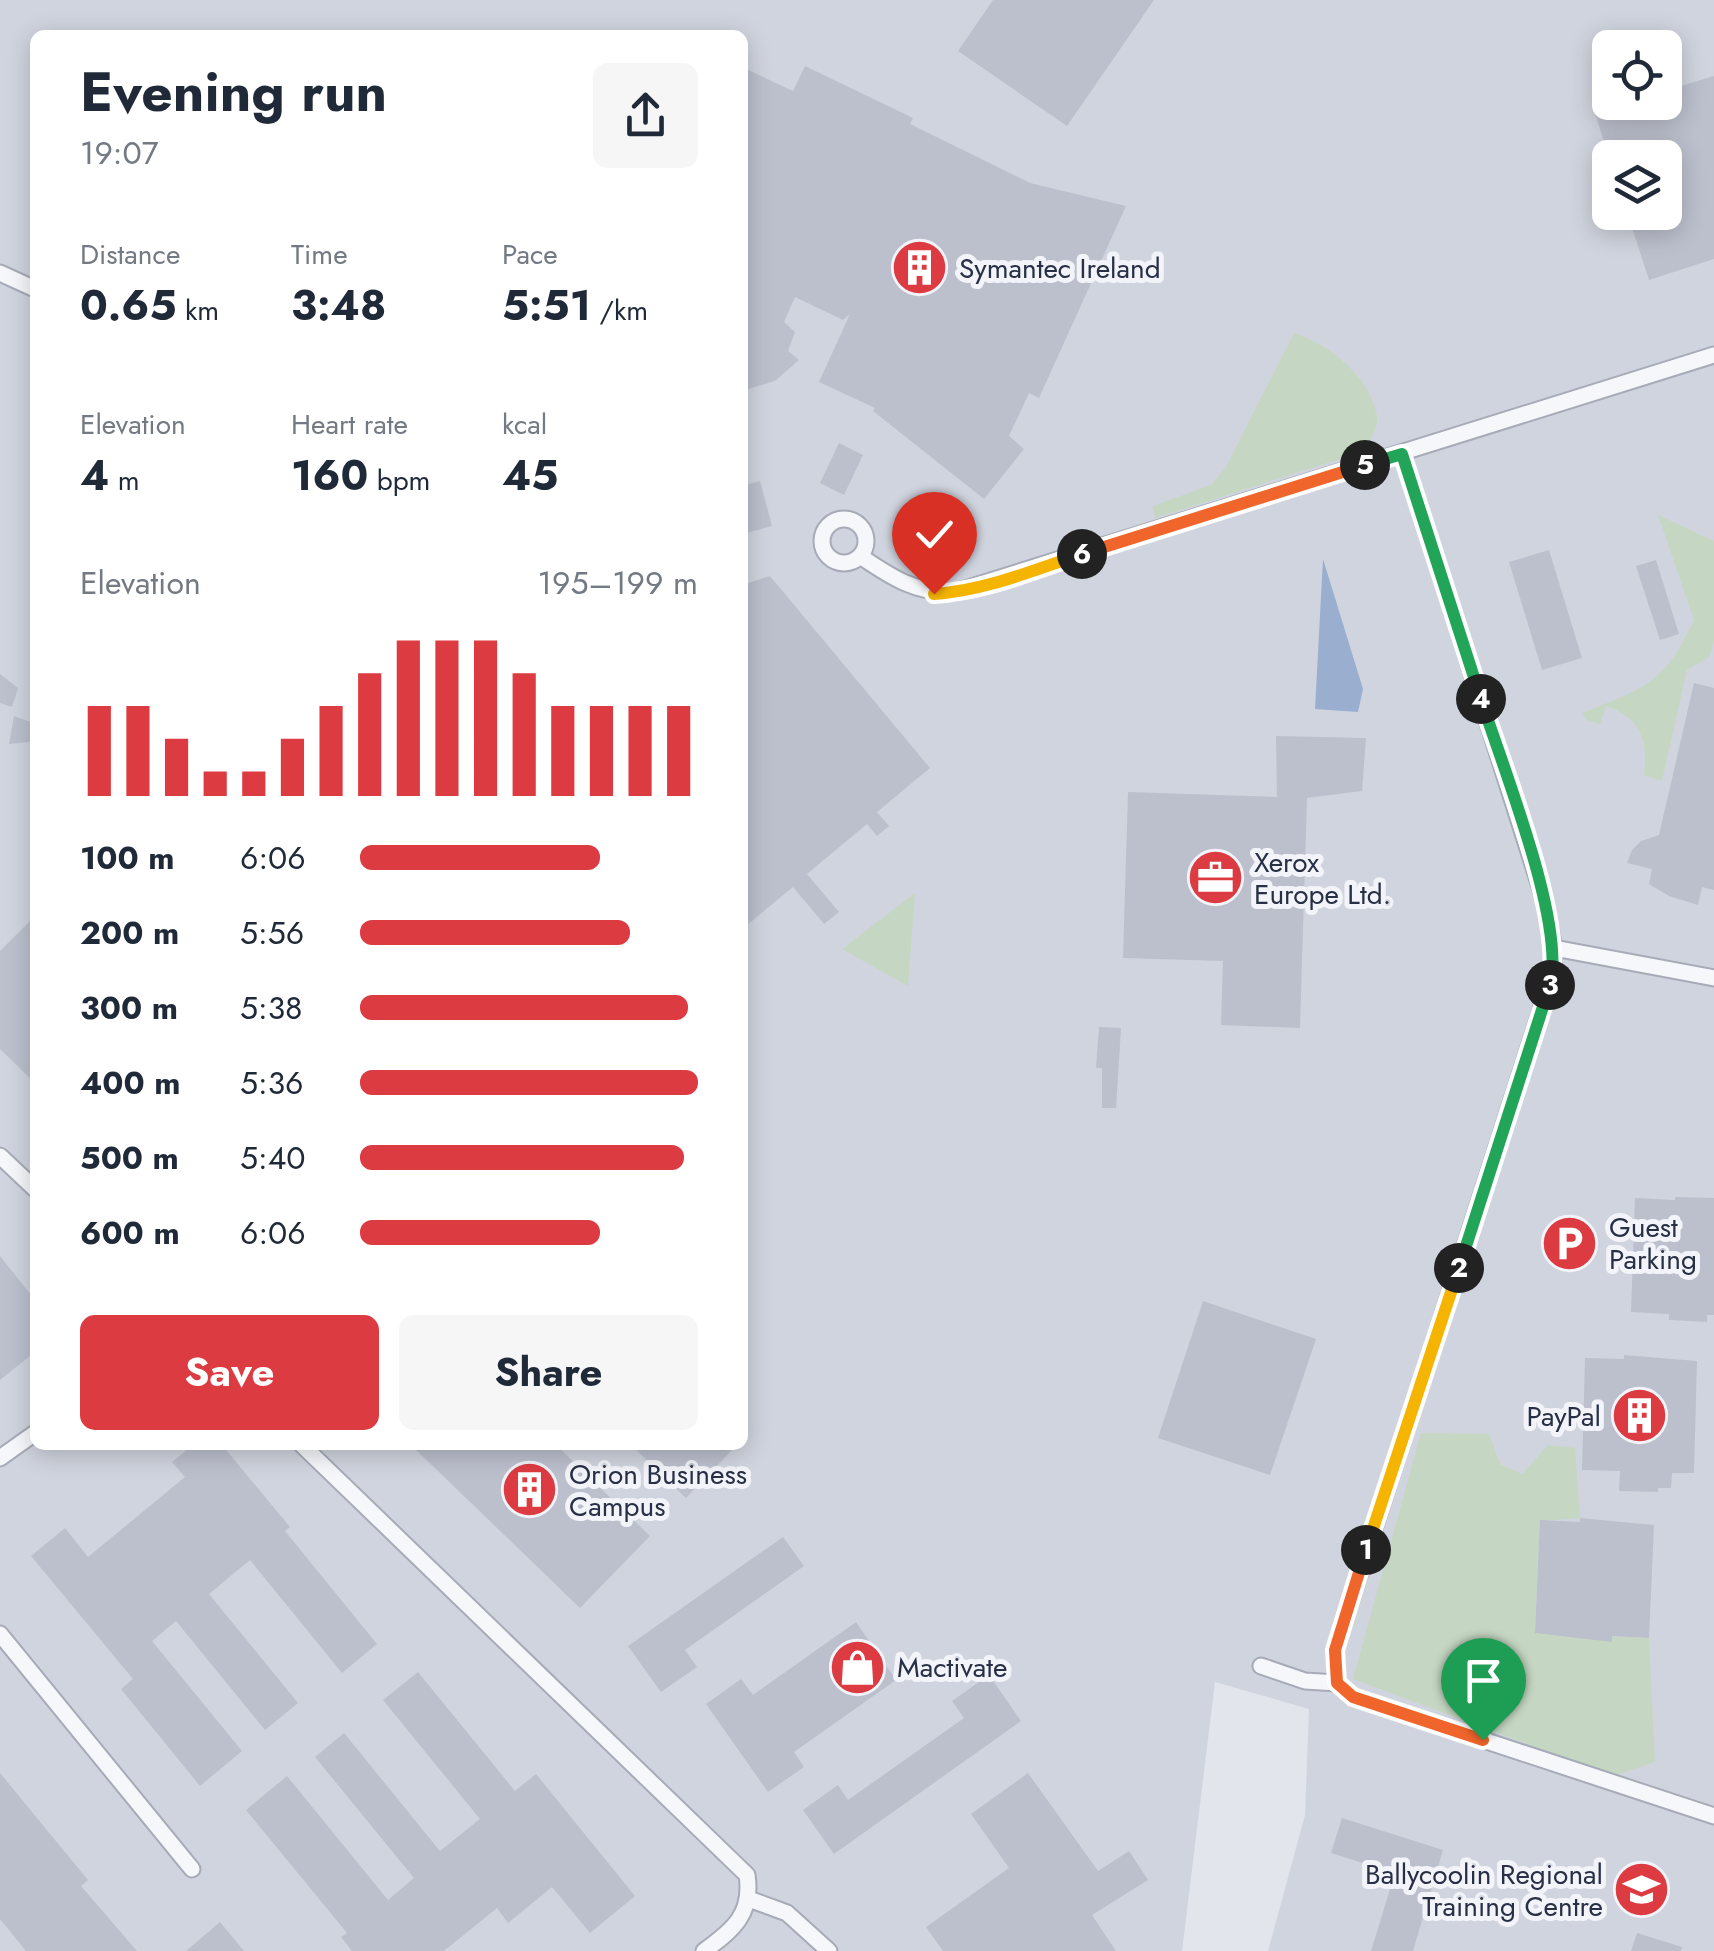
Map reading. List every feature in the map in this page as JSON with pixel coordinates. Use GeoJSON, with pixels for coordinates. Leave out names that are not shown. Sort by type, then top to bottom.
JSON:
{"type":"FeatureCollection","features":[{"type":"Feature","properties":{"kind":"street"},"geometry":{"type":"LineString","coordinates":[[0,274],[30,287]]}},
{"type":"Feature","properties":{"kind":"street"},"geometry":{"type":"LineString","coordinates":[[860,556],[900,584],[934,594],[955,592],[1714,356]]}},
{"type":"Feature","properties":{"kind":"street"},"geometry":{"type":"LineString","coordinates":[[1337,1683],[1335,1650],[1553,972],[1554,948],[1544,899],[1402,454]]}},
{"type":"Feature","properties":{"kind":"street"},"geometry":{"type":"LineString","coordinates":[[1554,948],[1714,978]]}},
{"type":"Feature","properties":{"kind":"street"},"geometry":{"type":"LineString","coordinates":[[0,1156],[30,1184]]}},
{"type":"Feature","properties":{"kind":"street"},"geometry":{"type":"LineString","coordinates":[[0,1458],[30,1437]]}},
{"type":"Feature","properties":{"kind":"street"},"geometry":{"type":"LineString","coordinates":[[307,1450],[747,1875],[749,1899],[740,1920],[704,1951]]}},
{"type":"Feature","properties":{"kind":"street"},"geometry":{"type":"LineString","coordinates":[[0,1634],[192,1868]]}},
{"type":"Feature","properties":{"kind":"street"},"geometry":{"type":"LineString","coordinates":[[1260,1666],[1305,1681],[1337,1683],[1353,1697],[1714,1816]]}},
{"type":"Feature","properties":{"kind":"street"},"geometry":{"type":"LineString","coordinates":[[749,1899],[787,1913],[829,1951]]}},
{"type":"Feature","properties":{"kind":"shaded area"},"geometry":{"type":"Polygon","coordinates":[[[0,0],[1714,0],[1714,1951],[1268,1951],[1305,1815],[1309,1709],[1215,1682],[1182,1951],[0,1951],[0,0]]]}},
{"type":"Feature","properties":{"kind":"green space"},"geometry":{"type":"Polygon","coordinates":[[[1294,333],[1321,345],[1358,376],[1377,417],[1369,441],[1359,453],[1155,518],[1153,506],[1211,485],[1226,467],[1294,333]]]}},
{"type":"Feature","properties":{"kind":"green space"},"geometry":{"type":"Polygon","coordinates":[[[1658,515],[1714,541],[1714,641],[1709,657],[1687,670],[1662,781],[1644,775],[1643,741],[1628,717],[1606,706],[1600,724],[1586,720],[1582,713],[1650,681],[1673,658],[1694,620],[1658,515]]]}},
{"type":"Feature","properties":{"kind":"green space"},"geometry":{"type":"Polygon","coordinates":[[[915,893],[908,986],[842,949],[915,893]]]}},
{"type":"Feature","properties":{"kind":"green space"},"geometry":{"type":"Polygon","coordinates":[[[1421,1433],[1489,1434],[1500,1464],[1522,1474],[1548,1445],[1575,1448],[1580,1518],[1540,1521],[1535,1633],[1649,1638],[1655,1762],[1613,1776],[1353,1679],[1421,1433]]]}},
{"type":"Feature","properties":{"kind":"water"},"geometry":{"type":"Polygon","coordinates":[[[1323,559],[1363,689],[1358,712],[1315,709],[1323,559]]]}},
{"type":"Feature","properties":{"kind":"building"},"geometry":{"type":"Polygon","coordinates":[[[993,0],[1154,0],[1067,126],[958,51],[993,0]]]}},
{"type":"Feature","properties":{"kind":"building","name":"Symantec Ireland"},"geometry":{"type":"Polygon","coordinates":[[[805,66],[913,118],[910,124],[1030,183],[1126,206],[1039,398],[1029,393],[1009,436],[1024,449],[984,499],[873,411],[875,408],[819,382],[850,314],[843,320],[795,297],[784,322],[795,332],[788,351],[799,360],[775,381],[748,389],[748,70],[793,91],[805,66]]]}},
{"type":"Feature","properties":{"kind":"building"},"geometry":{"type":"Polygon","coordinates":[[[1714,76],[1714,259],[1649,280],[1633,230],[1682,230],[1682,140],[1603,140],[1597,120],[1682,120],[1682,86],[1714,76]]]}},
{"type":"Feature","properties":{"kind":"building"},"geometry":{"type":"Polygon","coordinates":[[[839,443],[863,455],[844,495],[820,483],[839,443]]]}},
{"type":"Feature","properties":{"kind":"building"},"geometry":{"type":"Polygon","coordinates":[[[760,481],[772,526],[748,532],[748,484],[760,481]]]}},
{"type":"Feature","properties":{"kind":"building"},"geometry":{"type":"Polygon","coordinates":[[[1549,550],[1582,658],[1542,670],[1509,562],[1549,550]]]}},
{"type":"Feature","properties":{"kind":"building"},"geometry":{"type":"Polygon","coordinates":[[[1656,560],[1679,634],[1660,640],[1636,566],[1656,560]]]}},
{"type":"Feature","properties":{"kind":"building"},"geometry":{"type":"Polygon","coordinates":[[[770,576],[930,768],[877,812],[889,826],[877,836],[867,824],[807,874],[839,912],[824,924],[793,887],[748,924],[748,583],[770,576]]]}},
{"type":"Feature","properties":{"kind":"building"},"geometry":{"type":"Polygon","coordinates":[[[0,674],[18,688],[12,707],[0,703],[0,674]]]}},
{"type":"Feature","properties":{"kind":"building"},"geometry":{"type":"Polygon","coordinates":[[[1694,683],[1714,688],[1714,890],[1702,887],[1698,905],[1669,896],[1649,884],[1652,869],[1627,863],[1641,841],[1659,835],[1694,683]]]}},
{"type":"Feature","properties":{"kind":"building"},"geometry":{"type":"Polygon","coordinates":[[[14,716],[30,722],[29,742],[9,744],[14,716]]]}},
{"type":"Feature","properties":{"kind":"building","name":"Xerox Europe Ltd."},"geometry":{"type":"Polygon","coordinates":[[[1276,736],[1366,738],[1362,791],[1307,798],[1300,1028],[1221,1025],[1223,961],[1123,958],[1128,792],[1277,797],[1276,736]]]}},
{"type":"Feature","properties":{"kind":"building"},"geometry":{"type":"Polygon","coordinates":[[[30,921],[30,1078],[0,1049],[0,951],[30,921]]]}},
{"type":"Feature","properties":{"kind":"building"},"geometry":{"type":"Polygon","coordinates":[[[1099,1027],[1121,1028],[1116,1108],[1102,1108],[1102,1068],[1096,1068],[1099,1027]]]}},
{"type":"Feature","properties":{"kind":"building"},"geometry":{"type":"Polygon","coordinates":[[[1635,1198],[1714,1198],[1714,1315],[1707,1315],[1707,1322],[1631,1312],[1635,1198]]]}},
{"type":"Feature","properties":{"kind":"building"},"geometry":{"type":"Polygon","coordinates":[[[0,1256],[30,1294],[30,1356],[0,1380],[0,1256]]]}},
{"type":"Feature","properties":{"kind":"building"},"geometry":{"type":"Polygon","coordinates":[[[1203,1301],[1316,1339],[1270,1475],[1158,1438],[1203,1301]]]}},
{"type":"Feature","properties":{"kind":"building","name":"PayPal"},"geometry":{"type":"Polygon","coordinates":[[[1624,1355],[1697,1361],[1694,1473],[1672,1473],[1671,1488],[1658,1488],[1658,1492],[1619,1491],[1620,1471],[1582,1470],[1585,1358],[1624,1359],[1624,1355]]]}},
{"type":"Feature","properties":{"kind":"building"},"geometry":{"type":"Polygon","coordinates":[[[187,1450],[226,1450],[290,1527],[285,1531],[377,1644],[342,1673],[250,1560],[209,1594],[298,1703],[265,1730],[176,1621],[152,1641],[242,1751],[200,1786],[121,1689],[133,1679],[31,1556],[65,1528],[88,1557],[185,1477],[172,1462],[187,1450]]]}},
{"type":"Feature","properties":{"kind":"building","name":"Orion Business Campus"},"geometry":{"type":"Polygon","coordinates":[[[416,1450],[561,1450],[650,1536],[580,1608],[416,1450]]]}},
{"type":"Feature","properties":{"kind":"building"},"geometry":{"type":"Polygon","coordinates":[[[636,1450],[732,1450],[686,1498],[636,1450]]]}},
{"type":"Feature","properties":{"kind":"building"},"geometry":{"type":"Polygon","coordinates":[[[1580,1518],[1654,1525],[1649,1638],[1612,1636],[1612,1642],[1535,1633],[1540,1520],[1580,1522],[1580,1518]]]}},
{"type":"Feature","properties":{"kind":"building"},"geometry":{"type":"Polygon","coordinates":[[[783,1537],[804,1566],[685,1650],[697,1667],[661,1692],[628,1646],[783,1537]]]}},
{"type":"Feature","properties":{"kind":"building"},"geometry":{"type":"Polygon","coordinates":[[[856,1622],[896,1680],[794,1752],[804,1767],[768,1792],[706,1704],[741,1679],[753,1695],[856,1622]]]}},
{"type":"Feature","properties":{"kind":"building"},"geometry":{"type":"Polygon","coordinates":[[[418,1672],[515,1791],[536,1774],[635,1896],[590,1933],[552,1887],[508,1923],[497,1908],[444,1951],[352,1951],[341,1937],[347,1933],[246,1810],[287,1776],[388,1900],[414,1878],[315,1757],[344,1733],[440,1851],[480,1819],[383,1700],[418,1672]]]}},
{"type":"Feature","properties":{"kind":"building"},"geometry":{"type":"Polygon","coordinates":[[[989,1675],[1021,1721],[834,1854],[803,1810],[838,1785],[848,1800],[964,1718],[952,1701],[989,1675]]]}},
{"type":"Feature","properties":{"kind":"building"},"geometry":{"type":"Polygon","coordinates":[[[0,1773],[88,1880],[81,1886],[137,1951],[26,1951],[0,1919],[0,1773]]]}},
{"type":"Feature","properties":{"kind":"building"},"geometry":{"type":"Polygon","coordinates":[[[1028,1773],[1098,1871],[1129,1851],[1148,1880],[1092,1915],[1116,1951],[943,1951],[926,1927],[1009,1868],[971,1814],[1028,1773]]]}},
{"type":"Feature","properties":{"kind":"building"},"geometry":{"type":"Polygon","coordinates":[[[1342,1818],[1443,1850],[1413,1951],[1371,1951],[1395,1873],[1331,1853],[1342,1818]]]}},
{"type":"Feature","properties":{"kind":"building"},"geometry":{"type":"Polygon","coordinates":[[[220,1922],[244,1951],[186,1951],[220,1922]]]}},
{"type":"Feature","properties":{"kind":"building"},"geometry":{"type":"Polygon","coordinates":[[[1637,1933],[1682,1947],[1681,1951],[1631,1951],[1637,1933]]]}},
{"type":"Feature","properties":{"kind":"place","name":"Symantec Ireland"},"geometry":{"type":"Point","coordinates":[920,268]}},
{"type":"Feature","properties":{"kind":"place","name":"Xerox Europe Ltd."},"geometry":{"type":"Point","coordinates":[1215,878]}},
{"type":"Feature","properties":{"kind":"place","name":"Guest Parking"},"geometry":{"type":"Point","coordinates":[1570,1243]}},
{"type":"Feature","properties":{"kind":"place","name":"PayPal"},"geometry":{"type":"Point","coordinates":[1640,1416]}},
{"type":"Feature","properties":{"kind":"place","name":"Orion Business Campus"},"geometry":{"type":"Point","coordinates":[530,1490]}},
{"type":"Feature","properties":{"kind":"place","name":"Mactivate"},"geometry":{"type":"Point","coordinates":[858,1667]}},
{"type":"Feature","properties":{"kind":"place","name":"Ballycoolin Regional Training Centre"},"geometry":{"type":"Point","coordinates":[1642,1890]}},
{"type":"Feature","properties":{"kind":"route"},"geometry":{"type":"LineString","coordinates":[[934,594],[1003,580],[1402,454],[1544,899],[1554,948],[1553,972],[1370,1538],[1335,1650],[1333,1668],[1337,1683],[1353,1697],[1483,1740]]}}]}
